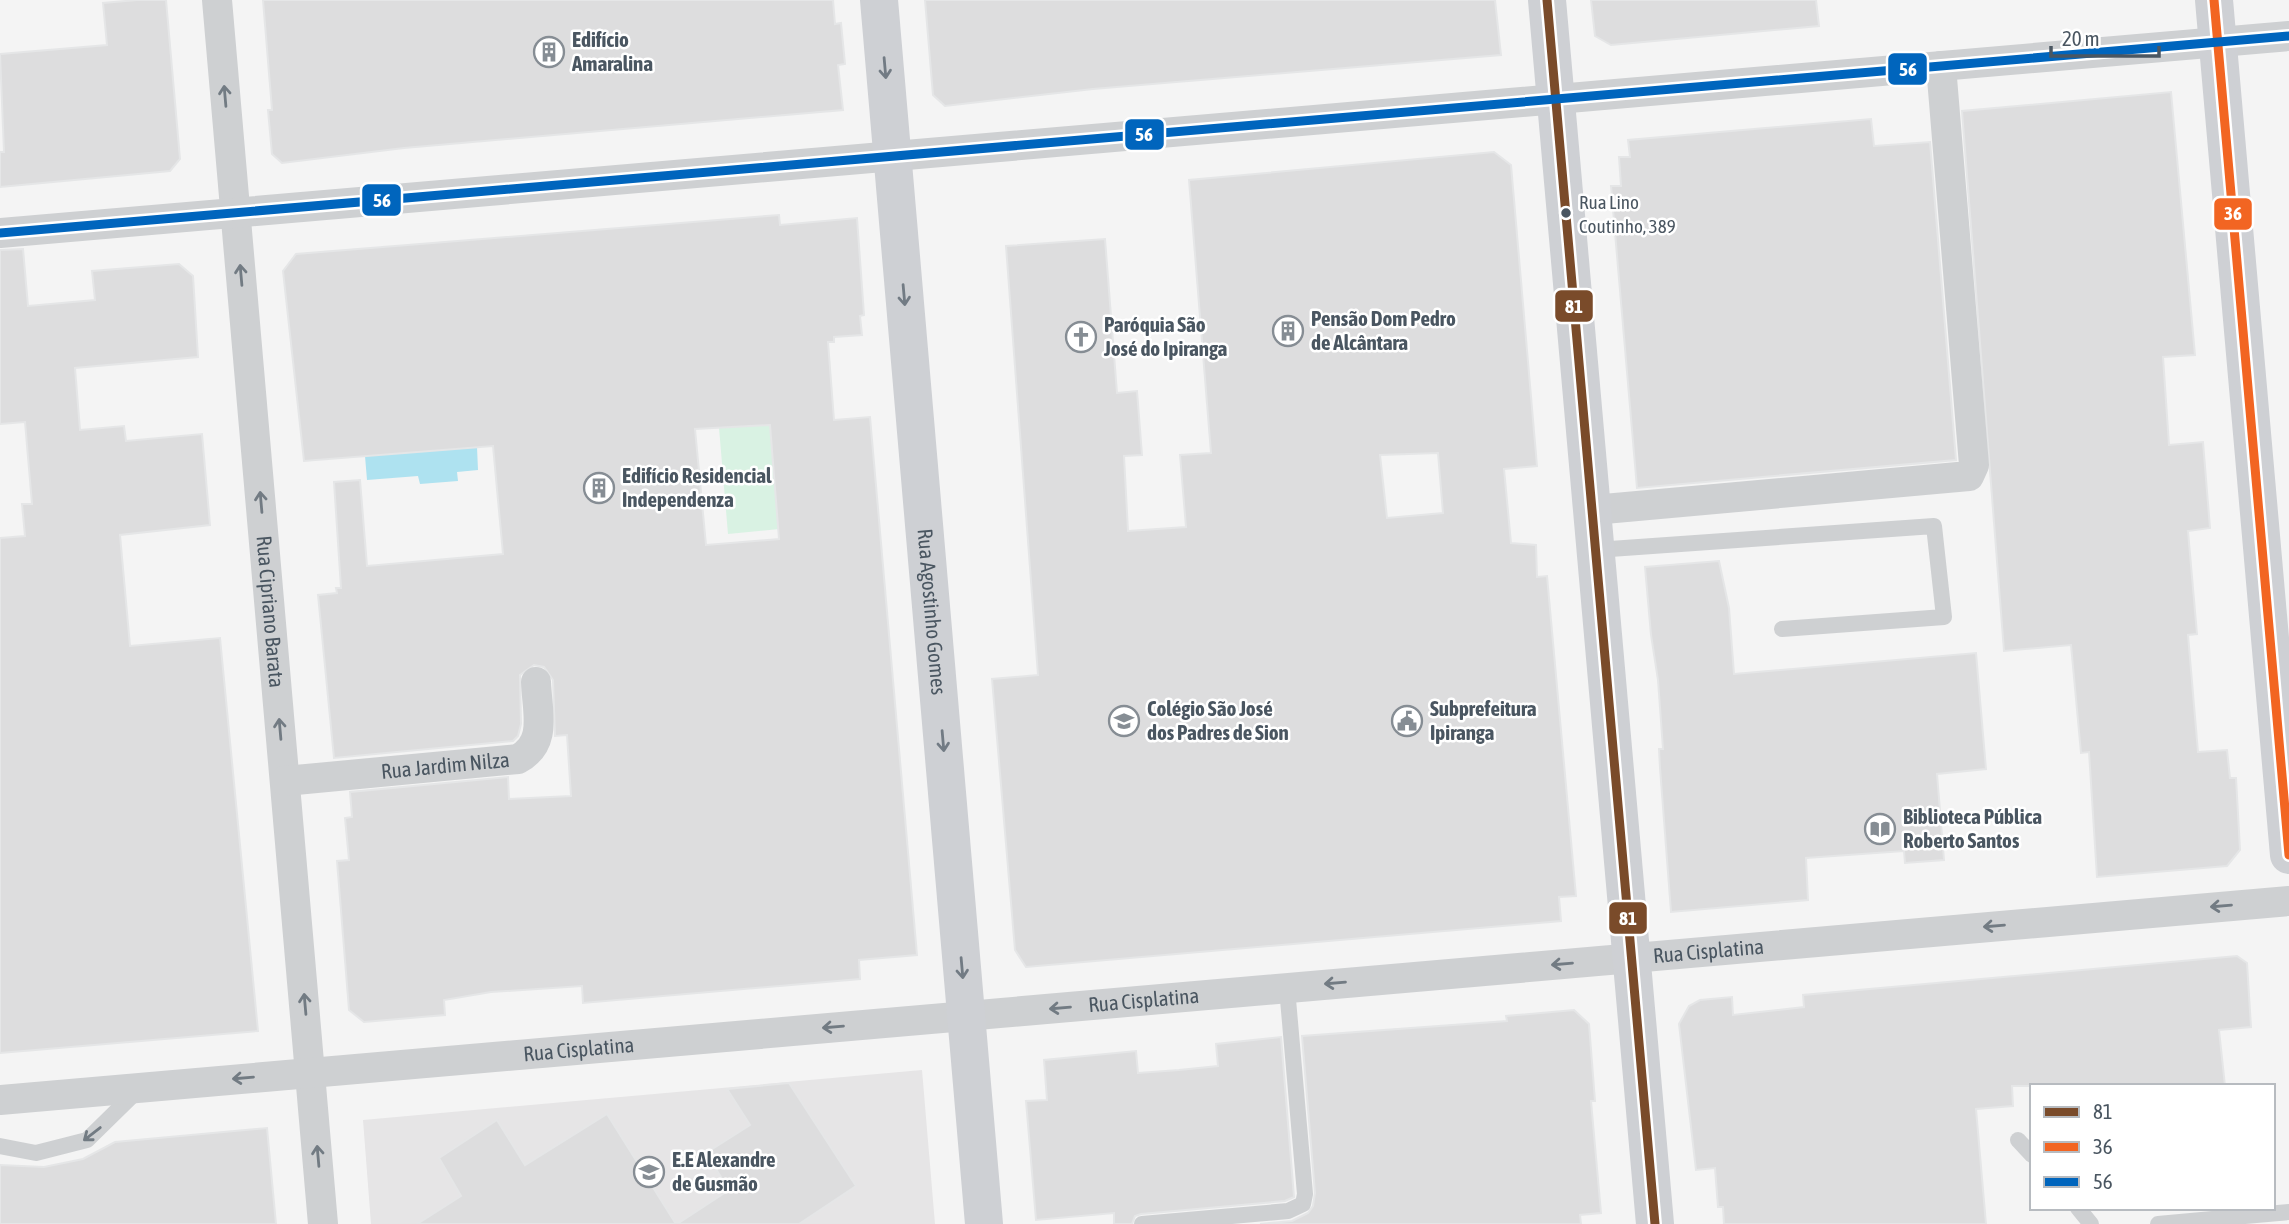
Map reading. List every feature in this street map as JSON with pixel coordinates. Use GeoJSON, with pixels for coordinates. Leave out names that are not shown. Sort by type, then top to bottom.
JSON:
{"type":"FeatureCollection","features":[{"type":"Feature","properties":{"kind":"street","name":"Rua Cipriano Barata"},"geometry":{"type":"LineString","coordinates":[[217,0],[323,1224]]}},
{"type":"Feature","properties":{"kind":"street","name":"Rua Agostinho Gomes"},"geometry":{"type":"LineString","coordinates":[[879,0],[984,1224]]}},
{"type":"Feature","properties":{"kind":"street"},"geometry":{"type":"LineString","coordinates":[[1547,0],[1630,958],[1656,1224]]}},
{"type":"Feature","properties":{"kind":"street"},"geometry":{"type":"LineString","coordinates":[[2214,0],[2289,855]]}},
{"type":"Feature","properties":{"kind":"street"},"geometry":{"type":"LineString","coordinates":[[0,233],[2289,36]]}},
{"type":"Feature","properties":{"kind":"street"},"geometry":{"type":"LineString","coordinates":[[1593,510],[1969,476],[1974,465],[1941,66]]}},
{"type":"Feature","properties":{"kind":"street"},"geometry":{"type":"LineString","coordinates":[[193,217],[215,195],[231,164]]}},
{"type":"Feature","properties":{"kind":"street","name":"Rua Jardim Nilza"},"geometry":{"type":"LineString","coordinates":[[285,781],[518,758],[532,751],[538,741],[536,682]]}},
{"type":"Feature","properties":{"kind":"street","name":"Rua Cisplatina"},"geometry":{"type":"LineString","coordinates":[[0,1100],[2289,901]]}},
{"type":"Feature","properties":{"kind":"lane"},"geometry":{"type":"LineString","coordinates":[[1596,550],[1934,526],[1944,617],[1782,629]]}},
{"type":"Feature","properties":{"kind":"lane"},"geometry":{"type":"LineString","coordinates":[[1142,1224],[1288,1211],[1303,1204],[1305,1194],[1287,988]]}},
{"type":"Feature","properties":{"kind":"lane"},"geometry":{"type":"LineString","coordinates":[[0,1146],[36,1153],[87,1140],[141,1087]]}},
{"type":"Feature","properties":{"kind":"lane"},"geometry":{"type":"LineString","coordinates":[[2018,1140],[2030,1153]]}},
{"type":"Feature","properties":{"kind":"lane"},"geometry":{"type":"LineString","coordinates":[[2080,1210],[2091,1224]]}},
{"type":"Feature","properties":{"kind":"lane"},"geometry":{"type":"LineString","coordinates":[[2158,1224],[2289,1212]]}},
{"type":"Feature","properties":{"kind":"shaded area","name":"E.E Alexandre de Gusmão"},"geometry":{"type":"Polygon","coordinates":[[[922,1070],[935,1224],[371,1224],[363,1120],[922,1070]]]}},
{"type":"Feature","properties":{"kind":"green space"},"geometry":{"type":"Polygon","coordinates":[[[771,425],[779,529],[728,534],[719,428],[771,425]]]}},
{"type":"Feature","properties":{"kind":"water"},"geometry":{"type":"Polygon","coordinates":[[[477,447],[478,470],[457,472],[458,481],[420,484],[418,476],[367,480],[365,456],[477,447]]]}},
{"type":"Feature","properties":{"kind":"building"},"geometry":{"type":"Polygon","coordinates":[[[166,0],[180,159],[170,171],[0,187],[0,152],[4,152],[0,54],[107,45],[103,3],[166,0]]]}},
{"type":"Feature","properties":{"kind":"building"},"geometry":{"type":"Polygon","coordinates":[[[263,0],[833,0],[835,24],[841,23],[845,64],[838,65],[843,110],[404,148],[282,163],[272,154],[268,110],[272,110],[263,0]]]}},
{"type":"Feature","properties":{"kind":"building"},"geometry":{"type":"Polygon","coordinates":[[[925,0],[1495,0],[1501,55],[1093,89],[945,106],[933,95],[925,0]]]}},
{"type":"Feature","properties":{"kind":"building"},"geometry":{"type":"Polygon","coordinates":[[[1591,0],[1816,0],[1819,26],[1611,45],[1595,36],[1591,0]]]}},
{"type":"Feature","properties":{"kind":"building"},"geometry":{"type":"Polygon","coordinates":[[[2171,92],[2195,355],[2163,357],[2169,445],[2203,442],[2210,528],[2188,531],[2197,634],[2188,635],[2198,752],[2227,750],[2230,778],[2236,778],[2240,850],[2227,866],[2097,877],[2089,752],[2081,753],[2071,645],[2004,651],[1962,111],[2171,92]]]}},
{"type":"Feature","properties":{"kind":"building"},"geometry":{"type":"Polygon","coordinates":[[[1871,119],[1874,146],[1930,142],[1956,460],[1637,488],[1611,186],[1621,186],[1619,157],[1630,157],[1628,140],[1871,119]]]}},
{"type":"Feature","properties":{"kind":"building"},"geometry":{"type":"Polygon","coordinates":[[[1494,152],[1511,165],[1537,466],[1504,469],[1511,543],[1536,545],[1537,577],[1547,576],[1576,896],[1559,897],[1561,921],[1026,967],[1015,950],[992,679],[1038,675],[1006,246],[1105,239],[1117,393],[1137,391],[1142,455],[1124,456],[1128,531],[1186,527],[1180,455],[1211,453],[1189,180],[1494,152]],[[1438,453],[1380,455],[1387,518],[1443,513],[1438,453]]]}},
{"type":"Feature","properties":{"kind":"building"},"geometry":{"type":"Polygon","coordinates":[[[779,215],[780,225],[857,218],[864,315],[860,316],[862,335],[834,337],[834,342],[828,342],[834,420],[870,417],[917,955],[859,960],[860,979],[583,1003],[582,986],[491,992],[444,1000],[445,1015],[364,1022],[349,1010],[337,861],[349,860],[345,818],[352,817],[350,792],[508,777],[509,799],[571,796],[567,735],[555,736],[553,680],[544,667],[534,665],[520,675],[521,724],[518,736],[513,741],[334,758],[318,595],[337,593],[336,588],[341,588],[334,482],[360,480],[367,566],[503,554],[493,446],[304,461],[283,271],[296,254],[779,215]],[[770,425],[695,429],[706,545],[779,539],[770,425]]]}},
{"type":"Feature","properties":{"kind":"building"},"geometry":{"type":"Polygon","coordinates":[[[23,249],[28,306],[95,300],[92,271],[179,264],[193,276],[198,357],[75,368],[80,430],[124,426],[126,441],[202,434],[210,525],[120,535],[130,646],[220,638],[258,1031],[0,1053],[0,538],[25,536],[22,504],[32,504],[25,422],[0,424],[0,250],[23,249]]]}},
{"type":"Feature","properties":{"kind":"building"},"geometry":{"type":"Polygon","coordinates":[[[1719,561],[1729,608],[1734,674],[1976,653],[1986,769],[1937,774],[1944,860],[1905,863],[1904,851],[1806,858],[1808,900],[1671,912],[1660,768],[1659,749],[1663,749],[1658,680],[1645,567],[1719,561]]]}},
{"type":"Feature","properties":{"kind":"building"},"geometry":{"type":"Polygon","coordinates":[[[2237,956],[2247,963],[2251,1027],[2219,1030],[2225,1084],[2030,1084],[2012,1086],[2013,1106],[1976,1109],[1986,1224],[1724,1224],[1723,1207],[1718,1207],[1715,1168],[1696,1170],[1679,1024],[1689,1006],[1700,1000],[1732,997],[1733,1015],[1804,1007],[1803,995],[2237,956]]]}},
{"type":"Feature","properties":{"kind":"building"},"geometry":{"type":"Polygon","coordinates":[[[1574,1010],[1589,1024],[1595,1101],[1591,1101],[1601,1213],[1580,1215],[1581,1224],[1260,1224],[1292,1221],[1308,1213],[1313,1206],[1315,1193],[1302,1036],[1507,1021],[1506,1016],[1574,1010]]]}},
{"type":"Feature","properties":{"kind":"building"},"geometry":{"type":"Polygon","coordinates":[[[1281,1037],[1294,1197],[1285,1201],[1141,1214],[1135,1216],[1132,1224],[1114,1224],[1114,1213],[1036,1220],[1026,1101],[1047,1100],[1044,1060],[1136,1051],[1138,1073],[1179,1070],[1218,1066],[1216,1044],[1281,1037]]]}},
{"type":"Feature","properties":{"kind":"building"},"geometry":{"type":"Polygon","coordinates":[[[789,1083],[856,1186],[799,1224],[677,1224],[729,1190],[706,1153],[750,1125],[727,1089],[789,1083]]]}},
{"type":"Feature","properties":{"kind":"building"},"geometry":{"type":"Polygon","coordinates":[[[607,1114],[676,1224],[417,1224],[461,1196],[439,1158],[497,1120],[525,1165],[607,1114]]]}},
{"type":"Feature","properties":{"kind":"building"},"geometry":{"type":"Polygon","coordinates":[[[267,1128],[276,1224],[0,1224],[0,1165],[44,1167],[83,1159],[115,1142],[267,1128]]]}},
{"type":"Feature","properties":{"kind":"transit line","name":"81"},"geometry":{"type":"LineString","coordinates":[[1547,0],[1655,1224]]}},
{"type":"Feature","properties":{"kind":"transit line","name":"36"},"geometry":{"type":"LineString","coordinates":[[2214,0],[2289,855]]}},
{"type":"Feature","properties":{"kind":"transit line","name":"56"},"geometry":{"type":"LineString","coordinates":[[0,233],[2289,36]]}},
{"type":"Feature","properties":{"kind":"place","name":"Edifício Amaralina"},"geometry":{"type":"Point","coordinates":[549,52]}},
{"type":"Feature","properties":{"kind":"place","name":"Rua Lino Coutinho, 389"},"geometry":{"type":"Point","coordinates":[1566,213]}},
{"type":"Feature","properties":{"kind":"place","name":"Pensão Dom Pedro de Alcântara"},"geometry":{"type":"Point","coordinates":[1288,331]}},
{"type":"Feature","properties":{"kind":"place","name":"Paróquia São José do Ipiranga"},"geometry":{"type":"Point","coordinates":[1081,337]}},
{"type":"Feature","properties":{"kind":"place","name":"Edifício Residencial Independenza"},"geometry":{"type":"Point","coordinates":[599,488]}},
{"type":"Feature","properties":{"kind":"place","name":"Colégio São José dos Padres de Sion"},"geometry":{"type":"Point","coordinates":[1124,721]}},
{"type":"Feature","properties":{"kind":"place","name":"Subprefeitura Ipiranga"},"geometry":{"type":"Point","coordinates":[1407,721]}},
{"type":"Feature","properties":{"kind":"place","name":"Biblioteca Pública Roberto Santos"},"geometry":{"type":"Point","coordinates":[1880,829]}},
{"type":"Feature","properties":{"kind":"place","name":"E.E Alexandre de Gusmão"},"geometry":{"type":"Point","coordinates":[649,1172]}}]}
